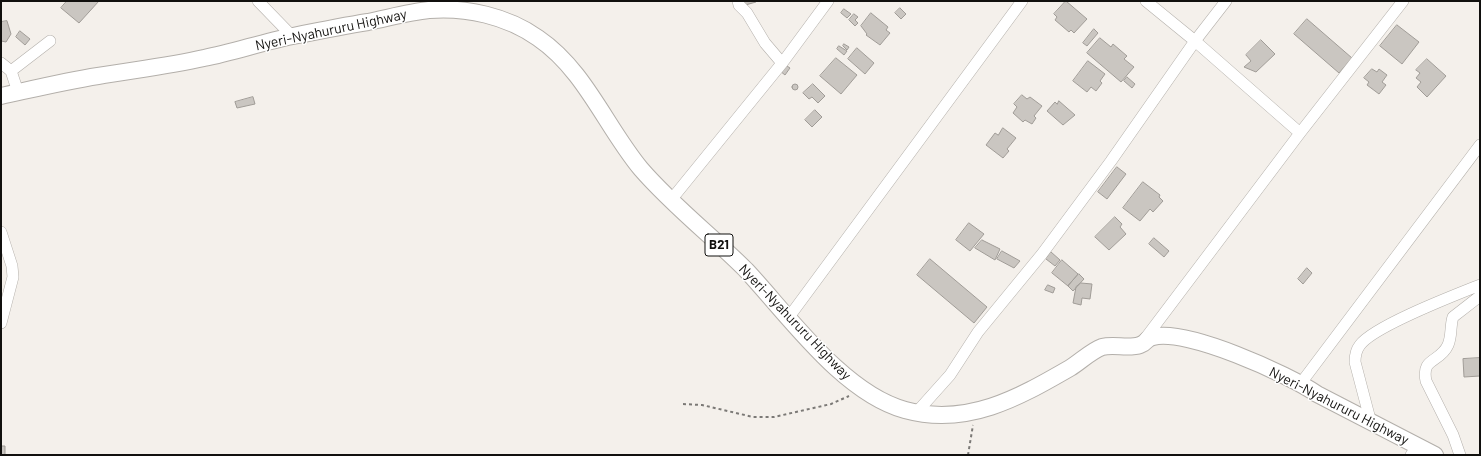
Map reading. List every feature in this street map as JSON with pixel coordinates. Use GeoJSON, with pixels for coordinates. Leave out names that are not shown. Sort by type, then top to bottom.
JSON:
{"type":"FeatureCollection","features":[{"type":"Feature","properties":{"kind":"highway","name":"Nyeri-Nyahururu Highway"},"geometry":{"type":"LineString","coordinates":[[1,96],[94,76],[202,59],[292,36],[427,10],[460,10],[485,14],[512,23],[534,35],[553,49],[571,68],[622,144],[642,170],[671,200],[743,268],[829,361],[863,390],[896,407],[934,415],[974,412],[1009,402],[1071,368],[1101,348],[1140,346],[1152,337],[1177,337],[1196,340],[1301,383],[1317,394],[1371,423],[1414,450],[1435,455]]}},
{"type":"Feature","properties":{"kind":"street"},"geometry":{"type":"LineString","coordinates":[[258,1],[292,36]]}},
{"type":"Feature","properties":{"kind":"street"},"geometry":{"type":"LineString","coordinates":[[738,1],[739,5],[747,13],[765,43],[782,62]]}},
{"type":"Feature","properties":{"kind":"street"},"geometry":{"type":"LineString","coordinates":[[671,200],[782,62],[828,1]]}},
{"type":"Feature","properties":{"kind":"street"},"geometry":{"type":"LineString","coordinates":[[789,317],[1022,1]]}},
{"type":"Feature","properties":{"kind":"street"},"geometry":{"type":"LineString","coordinates":[[1146,1],[1195,41],[1300,133]]}},
{"type":"Feature","properties":{"kind":"street"},"geometry":{"type":"LineString","coordinates":[[916,412],[950,375],[978,332],[1042,254],[1111,161],[1195,41],[1226,1]]}},
{"type":"Feature","properties":{"kind":"street"},"geometry":{"type":"LineString","coordinates":[[1140,346],[1300,133],[1403,1]]}},
{"type":"Feature","properties":{"kind":"street"},"geometry":{"type":"LineString","coordinates":[[11,71],[50,42]]}},
{"type":"Feature","properties":{"kind":"street"},"geometry":{"type":"LineString","coordinates":[[1,63],[11,71],[18,92]]}},
{"type":"Feature","properties":{"kind":"street"},"geometry":{"type":"LineString","coordinates":[[1301,383],[1480,145]]}},
{"type":"Feature","properties":{"kind":"street"},"geometry":{"type":"LineString","coordinates":[[1,232],[12,266],[12,277],[1,323]]}},
{"type":"Feature","properties":{"kind":"street"},"geometry":{"type":"LineString","coordinates":[[1371,423],[1355,362],[1355,356],[1360,344],[1374,334],[1407,317],[1480,285]]}},
{"type":"Feature","properties":{"kind":"street"},"geometry":{"type":"LineString","coordinates":[[1460,455],[1453,435],[1426,381],[1424,372],[1426,365],[1443,354],[1448,344],[1453,317],[1480,296]]}},
{"type":"Feature","properties":{"kind":"path"},"geometry":{"type":"LineString","coordinates":[[683,404],[702,405],[753,416],[774,417],[831,404],[863,390]]}},
{"type":"Feature","properties":{"kind":"path"},"geometry":{"type":"LineString","coordinates":[[968,455],[974,412]]}},
{"type":"Feature","properties":{"kind":"building"},"geometry":{"type":"Polygon","coordinates":[[[67,1],[99,1],[79,23],[61,8],[67,1]]]}},
{"type":"Feature","properties":{"kind":"building"},"geometry":{"type":"Polygon","coordinates":[[[741,1],[755,1],[756,2],[742,6],[741,1]]]}},
{"type":"Feature","properties":{"kind":"building"},"geometry":{"type":"Polygon","coordinates":[[[1066,1],[1087,19],[1074,33],[1071,30],[1069,32],[1055,20],[1057,17],[1054,14],[1066,1]]]}},
{"type":"Feature","properties":{"kind":"building"},"geometry":{"type":"Polygon","coordinates":[[[900,8],[906,14],[901,19],[895,13],[900,8]]]}},
{"type":"Feature","properties":{"kind":"building"},"geometry":{"type":"Polygon","coordinates":[[[844,9],[851,14],[847,18],[841,13],[844,9]]]}},
{"type":"Feature","properties":{"kind":"building"},"geometry":{"type":"Polygon","coordinates":[[[871,13],[888,27],[886,30],[890,33],[880,45],[866,35],[867,34],[861,26],[871,13]]]}},
{"type":"Feature","properties":{"kind":"building"},"geometry":{"type":"Polygon","coordinates":[[[854,14],[858,17],[855,20],[858,23],[855,26],[849,20],[854,14]]]}},
{"type":"Feature","properties":{"kind":"building"},"geometry":{"type":"Polygon","coordinates":[[[1307,19],[1352,58],[1339,73],[1294,34],[1307,19]]]}},
{"type":"Feature","properties":{"kind":"building"},"geometry":{"type":"Polygon","coordinates":[[[7,21],[11,34],[6,42],[1,41],[1,22],[7,21]]]}},
{"type":"Feature","properties":{"kind":"building"},"geometry":{"type":"Polygon","coordinates":[[[1397,25],[1419,42],[1402,64],[1380,46],[1397,25]]]}},
{"type":"Feature","properties":{"kind":"building"},"geometry":{"type":"Polygon","coordinates":[[[1094,29],[1098,33],[1087,46],[1083,43],[1094,29]]]}},
{"type":"Feature","properties":{"kind":"building"},"geometry":{"type":"Polygon","coordinates":[[[20,31],[30,39],[25,45],[16,37],[20,31]]]}},
{"type":"Feature","properties":{"kind":"building"},"geometry":{"type":"Polygon","coordinates":[[[1100,38],[1111,47],[1113,44],[1127,56],[1124,59],[1134,67],[1121,82],[1087,53],[1100,38]]]}},
{"type":"Feature","properties":{"kind":"building"},"geometry":{"type":"Polygon","coordinates":[[[1261,40],[1275,54],[1256,72],[1244,67],[1251,61],[1246,55],[1261,40]]]}},
{"type":"Feature","properties":{"kind":"building"},"geometry":{"type":"Polygon","coordinates":[[[844,44],[849,47],[847,50],[843,46],[844,44]]]}},
{"type":"Feature","properties":{"kind":"building"},"geometry":{"type":"Polygon","coordinates":[[[839,46],[847,51],[844,55],[837,49],[839,46]]]}},
{"type":"Feature","properties":{"kind":"building"},"geometry":{"type":"Polygon","coordinates":[[[857,48],[874,63],[865,74],[848,59],[857,48]]]}},
{"type":"Feature","properties":{"kind":"building"},"geometry":{"type":"Polygon","coordinates":[[[836,58],[857,75],[841,94],[820,76],[836,58]]]}},
{"type":"Feature","properties":{"kind":"building"},"geometry":{"type":"Polygon","coordinates":[[[1427,59],[1446,76],[1427,97],[1417,87],[1421,82],[1416,78],[1420,73],[1416,70],[1427,59]]]}},
{"type":"Feature","properties":{"kind":"building"},"geometry":{"type":"Polygon","coordinates":[[[1088,61],[1105,74],[1100,81],[1102,83],[1096,91],[1091,87],[1087,92],[1073,81],[1088,61]]]}},
{"type":"Feature","properties":{"kind":"building"},"geometry":{"type":"Polygon","coordinates":[[[784,64],[790,68],[785,75],[780,71],[784,64]]]}},
{"type":"Feature","properties":{"kind":"building"},"geometry":{"type":"Polygon","coordinates":[[[1372,69],[1377,72],[1379,69],[1387,75],[1382,82],[1386,85],[1379,94],[1367,85],[1369,82],[1364,78],[1372,69]]]}},
{"type":"Feature","properties":{"kind":"building"},"geometry":{"type":"Polygon","coordinates":[[[1127,77],[1135,84],[1132,88],[1124,81],[1127,77]]]}},
{"type":"Feature","properties":{"kind":"building"},"geometry":{"type":"Polygon","coordinates":[[[795,84],[798,87],[795,90],[792,87],[795,84]]]}},
{"type":"Feature","properties":{"kind":"building"},"geometry":{"type":"Polygon","coordinates":[[[813,84],[825,96],[818,103],[812,97],[809,99],[803,93],[813,84]]]}},
{"type":"Feature","properties":{"kind":"building"},"geometry":{"type":"Polygon","coordinates":[[[1022,95],[1027,99],[1030,97],[1042,106],[1034,116],[1036,118],[1032,124],[1025,120],[1023,122],[1013,113],[1017,107],[1014,104],[1022,95]]]}},
{"type":"Feature","properties":{"kind":"building"},"geometry":{"type":"Polygon","coordinates":[[[253,97],[255,104],[237,108],[235,102],[253,97]]]}},
{"type":"Feature","properties":{"kind":"building"},"geometry":{"type":"Polygon","coordinates":[[[1059,101],[1075,115],[1063,125],[1047,111],[1055,102],[1057,104],[1059,101]]]}},
{"type":"Feature","properties":{"kind":"building"},"geometry":{"type":"Polygon","coordinates":[[[815,110],[822,117],[812,127],[805,120],[815,110]]]}},
{"type":"Feature","properties":{"kind":"building"},"geometry":{"type":"Polygon","coordinates":[[[1003,128],[1016,138],[1007,149],[1009,151],[1003,158],[986,145],[995,133],[998,135],[1003,128]]]}},
{"type":"Feature","properties":{"kind":"building"},"geometry":{"type":"Polygon","coordinates":[[[1117,167],[1126,174],[1107,199],[1098,192],[1117,167]]]}},
{"type":"Feature","properties":{"kind":"building"},"geometry":{"type":"Polygon","coordinates":[[[1143,182],[1160,195],[1159,197],[1163,201],[1153,212],[1150,209],[1140,221],[1123,208],[1143,182]]]}},
{"type":"Feature","properties":{"kind":"building"},"geometry":{"type":"Polygon","coordinates":[[[1115,217],[1122,224],[1120,227],[1126,234],[1109,250],[1095,237],[1115,217]]]}},
{"type":"Feature","properties":{"kind":"building"},"geometry":{"type":"Polygon","coordinates":[[[969,223],[984,234],[970,251],[956,240],[969,223]]]}},
{"type":"Feature","properties":{"kind":"building"},"geometry":{"type":"Polygon","coordinates":[[[1154,238],[1169,251],[1164,257],[1149,244],[1154,238]]]}},
{"type":"Feature","properties":{"kind":"building"},"geometry":{"type":"Polygon","coordinates":[[[982,240],[1000,249],[995,260],[975,248],[982,240]]]}},
{"type":"Feature","properties":{"kind":"building"},"geometry":{"type":"Polygon","coordinates":[[[1002,251],[1020,261],[1014,268],[997,259],[1002,251]]]}},
{"type":"Feature","properties":{"kind":"building"},"geometry":{"type":"Polygon","coordinates":[[[1051,252],[1060,260],[1055,266],[1046,259],[1051,252]]]}},
{"type":"Feature","properties":{"kind":"building"},"geometry":{"type":"Polygon","coordinates":[[[930,259],[987,307],[974,323],[917,275],[930,259]]]}},
{"type":"Feature","properties":{"kind":"building"},"geometry":{"type":"Polygon","coordinates":[[[1062,260],[1078,274],[1068,286],[1052,273],[1062,260]]]}},
{"type":"Feature","properties":{"kind":"building"},"geometry":{"type":"Polygon","coordinates":[[[1307,268],[1312,273],[1303,284],[1298,279],[1307,268]]]}},
{"type":"Feature","properties":{"kind":"building"},"geometry":{"type":"Polygon","coordinates":[[[1079,274],[1084,279],[1073,291],[1068,286],[1079,274]]]}},
{"type":"Feature","properties":{"kind":"building"},"geometry":{"type":"Polygon","coordinates":[[[1081,283],[1092,284],[1090,299],[1082,298],[1081,305],[1073,303],[1076,287],[1081,283]]]}},
{"type":"Feature","properties":{"kind":"building"},"geometry":{"type":"Polygon","coordinates":[[[1048,285],[1055,288],[1053,293],[1045,290],[1048,285]]]}},
{"type":"Feature","properties":{"kind":"building"},"geometry":{"type":"Polygon","coordinates":[[[1480,358],[1480,376],[1464,377],[1463,359],[1480,358]]]}},
{"type":"Feature","properties":{"kind":"building"},"geometry":{"type":"Polygon","coordinates":[[[1,446],[5,446],[5,455],[1,455],[1,446]]]}}]}
